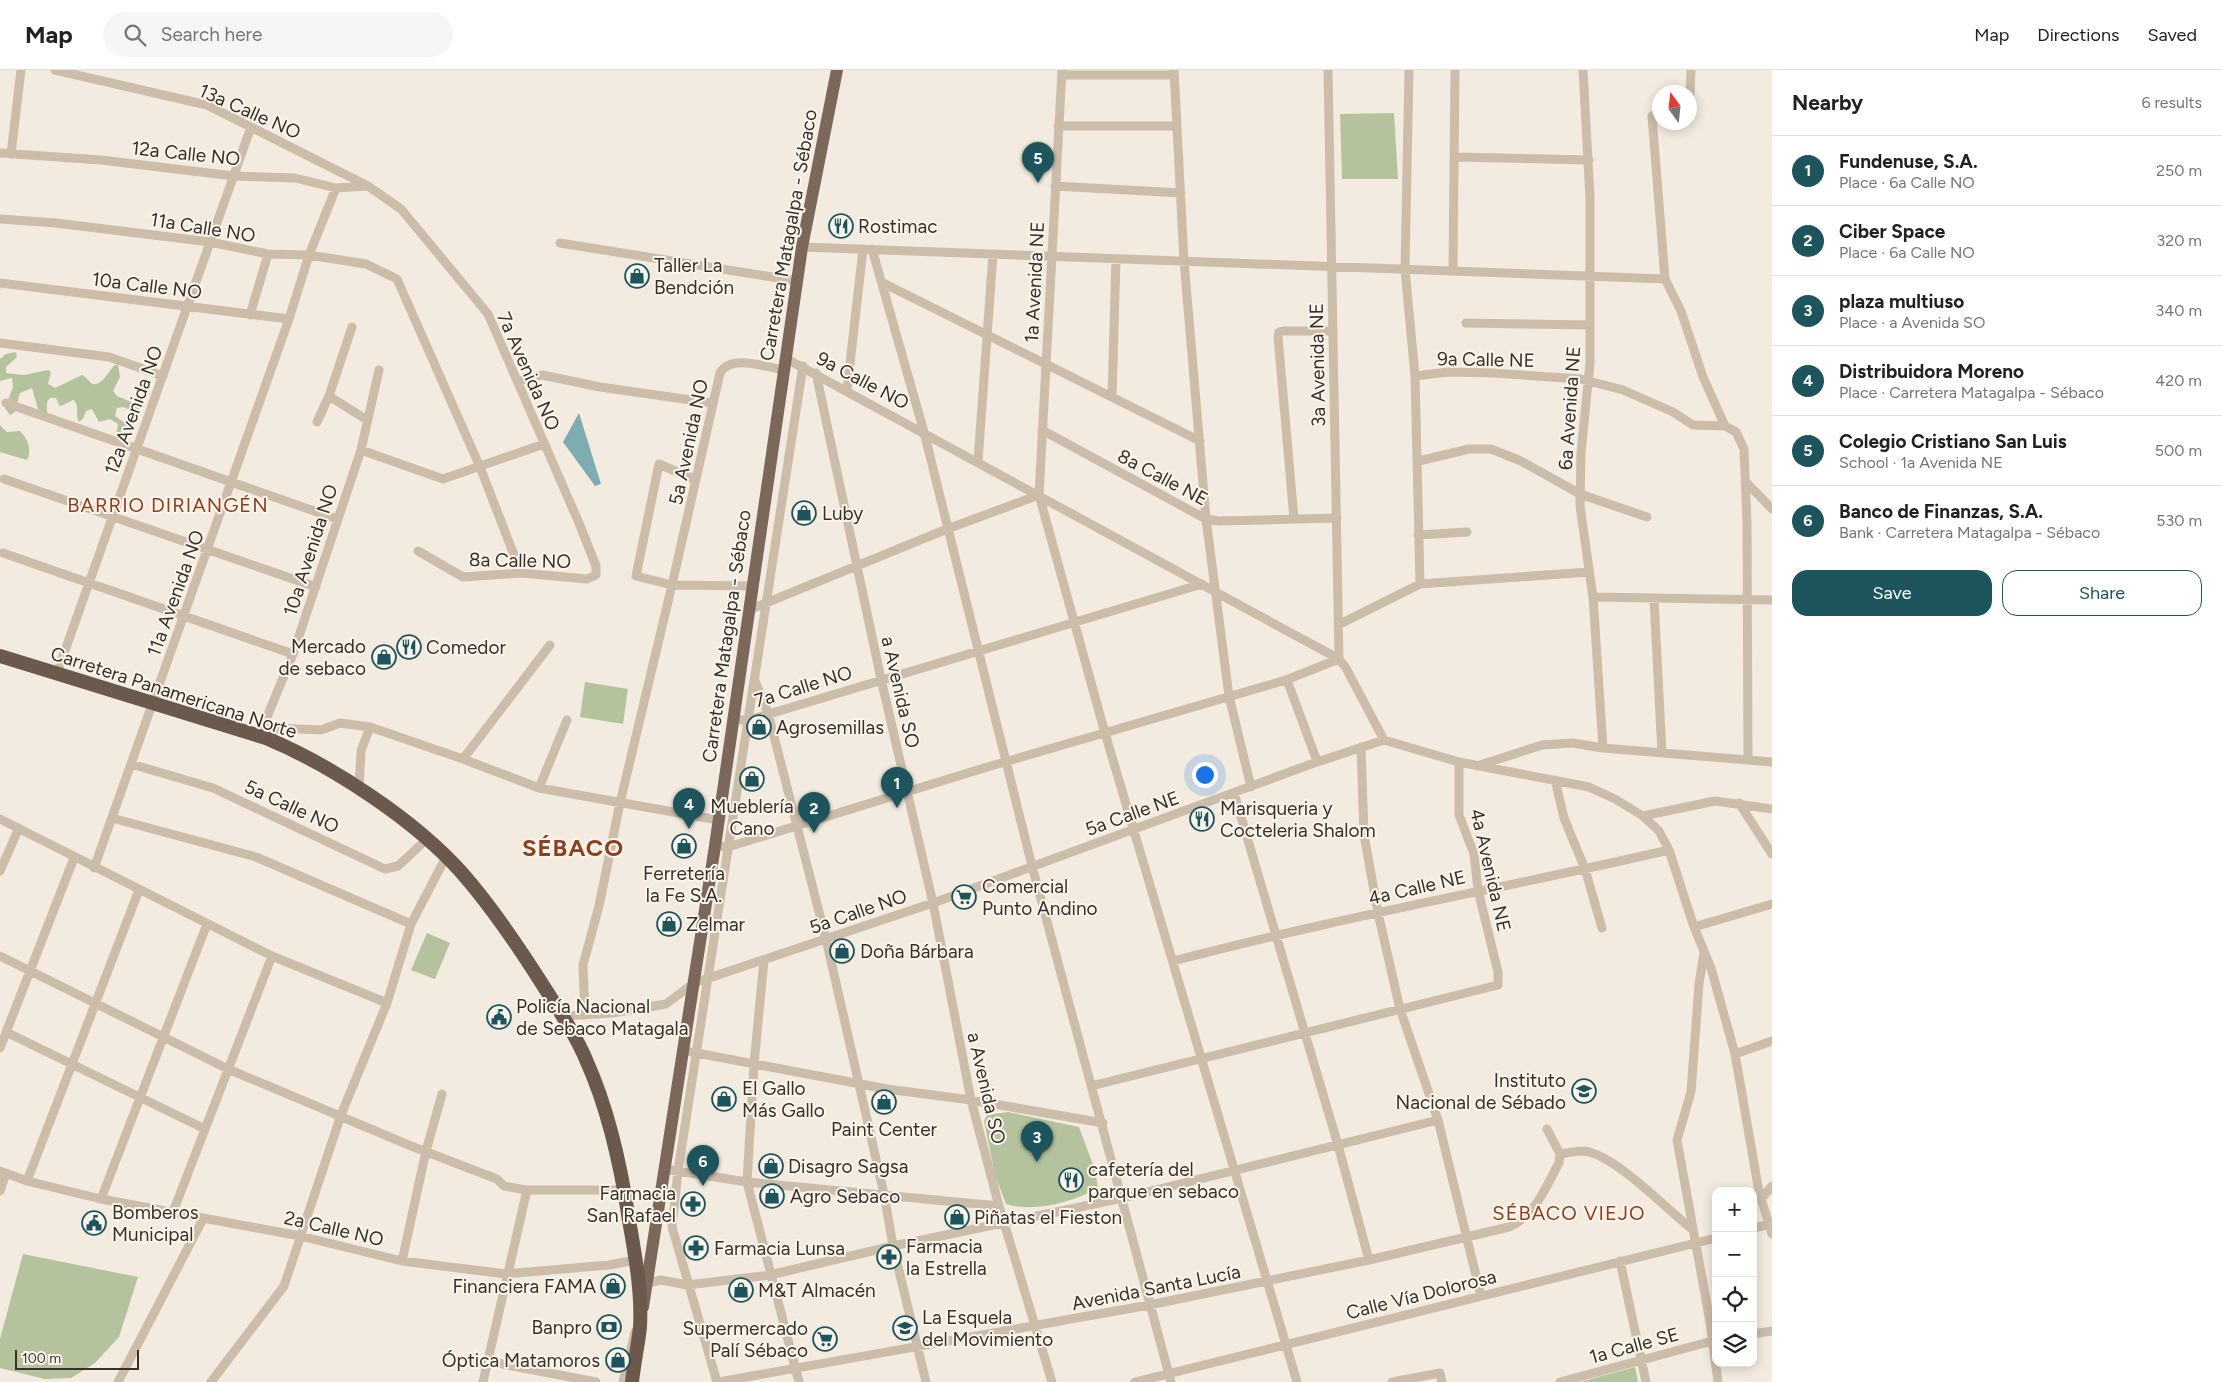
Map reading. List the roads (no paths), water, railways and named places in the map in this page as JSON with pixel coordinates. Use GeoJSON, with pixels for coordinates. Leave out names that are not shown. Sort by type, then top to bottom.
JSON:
{"type":"FeatureCollection","features":[{"type":"Feature","properties":{"kind":"highway","name":"Carretera Panamericana Norte"},"geometry":{"type":"LineString","coordinates":[[0,656],[263,737],[300,752],[359,790],[427,839],[462,872],[513,939],[562,1016],[587,1062],[612,1136],[625,1190],[640,1295],[640,1327],[632,1382]]}},
{"type":"Feature","properties":{"kind":"main road","name":"Carretera Matagalpa - Sébaco"},"geometry":{"type":"LineString","coordinates":[[640,1327],[694,982],[802,246],[837,70]]}},
{"type":"Feature","properties":{"kind":"street"},"geometry":{"type":"LineString","coordinates":[[11,154],[21,70]]}},
{"type":"Feature","properties":{"kind":"street","name":"13a Calle NO"},"geometry":{"type":"LineString","coordinates":[[55,70],[207,105],[368,186]]}},
{"type":"Feature","properties":{"kind":"street","name":"3a Avenida NE"},"geometry":{"type":"LineString","coordinates":[[1328,70],[1340,624],[1339,659]]}},
{"type":"Feature","properties":{"kind":"street"},"geometry":{"type":"LineString","coordinates":[[1409,70],[1405,269],[1415,376],[1420,584]]}},
{"type":"Feature","properties":{"kind":"street"},"geometry":{"type":"LineString","coordinates":[[1453,271],[1455,70]]}},
{"type":"Feature","properties":{"kind":"street","name":"6a Avenida NE"},"geometry":{"type":"LineString","coordinates":[[1583,70],[1589,160],[1590,325],[1580,494],[1593,597],[1603,748]]}},
{"type":"Feature","properties":{"kind":"street"},"geometry":{"type":"LineString","coordinates":[[1690,70],[1690,85]]}},
{"type":"Feature","properties":{"kind":"street"},"geometry":{"type":"LineString","coordinates":[[1062,72],[1174,72],[1184,261],[1206,519],[1229,696],[1251,787]]}},
{"type":"Feature","properties":{"kind":"street","name":"1a Avenida NE"},"geometry":{"type":"LineString","coordinates":[[1062,72],[1039,495],[1105,733],[1268,1282]]}},
{"type":"Feature","properties":{"kind":"street"},"geometry":{"type":"LineString","coordinates":[[1058,126],[1176,126]]}},
{"type":"Feature","properties":{"kind":"street","name":"12a Avenida NO"},"geometry":{"type":"LineString","coordinates":[[57,674],[251,127]]}},
{"type":"Feature","properties":{"kind":"street"},"geometry":{"type":"LineString","coordinates":[[1653,130],[1665,279],[1681,311],[1703,377],[1725,426],[1736,432],[1744,449],[1748,601],[1748,760]]}},
{"type":"Feature","properties":{"kind":"street","name":"12a Calle NO"},"geometry":{"type":"LineString","coordinates":[[0,153],[101,160],[234,176],[295,178],[336,188],[368,186]]}},
{"type":"Feature","properties":{"kind":"street"},"geometry":{"type":"LineString","coordinates":[[1455,157],[1589,160]]}},
{"type":"Feature","properties":{"kind":"street","name":"7a Avenida NO"},"geometry":{"type":"LineString","coordinates":[[368,186],[401,210],[488,314],[579,523],[596,566],[596,575]]}},
{"type":"Feature","properties":{"kind":"street"},"geometry":{"type":"LineString","coordinates":[[1055,186],[1181,193]]}},
{"type":"Feature","properties":{"kind":"street","name":"11a Avenida NO"},"geometry":{"type":"LineString","coordinates":[[94,868],[289,319],[309,255],[336,188]]}},
{"type":"Feature","properties":{"kind":"street","name":"11a Calle NO"},"geometry":{"type":"LineString","coordinates":[[0,219],[56,223],[210,242],[268,254],[309,255],[366,264],[396,279],[480,467]]}},
{"type":"Feature","properties":{"kind":"street"},"geometry":{"type":"LineString","coordinates":[[560,243],[797,280]]}},
{"type":"Feature","properties":{"kind":"street"},"geometry":{"type":"LineString","coordinates":[[802,246],[1665,279]]}},
{"type":"Feature","properties":{"kind":"street"},"geometry":{"type":"LineString","coordinates":[[868,249],[882,283],[924,432],[1032,866],[1091,1086],[1103,1123],[1149,1306],[1170,1378]]}},
{"type":"Feature","properties":{"kind":"street"},"geometry":{"type":"LineString","coordinates":[[847,390],[868,249]]}},
{"type":"Feature","properties":{"kind":"street"},"geometry":{"type":"LineString","coordinates":[[250,314],[268,254]]}},
{"type":"Feature","properties":{"kind":"street"},"geometry":{"type":"LineString","coordinates":[[978,461],[993,254]]}},
{"type":"Feature","properties":{"kind":"street"},"geometry":{"type":"LineString","coordinates":[[1112,397],[1116,259]]}},
{"type":"Feature","properties":{"kind":"street","name":"10a Calle NO"},"geometry":{"type":"LineString","coordinates":[[0,283],[289,319]]}},
{"type":"Feature","properties":{"kind":"street"},"geometry":{"type":"LineString","coordinates":[[882,283],[1200,441]]}},
{"type":"Feature","properties":{"kind":"street"},"geometry":{"type":"LineString","coordinates":[[1466,323],[1590,325]]}},
{"type":"Feature","properties":{"kind":"street"},"geometry":{"type":"LineString","coordinates":[[317,422],[329,396],[352,327]]}},
{"type":"Feature","properties":{"kind":"street"},"geometry":{"type":"LineString","coordinates":[[1294,519],[1279,332],[1333,331]]}},
{"type":"Feature","properties":{"kind":"street"},"geometry":{"type":"LineString","coordinates":[[0,343],[108,357],[162,376]]}},
{"type":"Feature","properties":{"kind":"street","name":"5a Avenida NO"},"geometry":{"type":"LineString","coordinates":[[585,1015],[583,965],[599,906],[620,803],[720,373],[724,365],[733,362],[784,364]]}},
{"type":"Feature","properties":{"kind":"street","name":"9a Calle NO"},"geometry":{"type":"LineString","coordinates":[[784,364],[803,366],[1339,659]]}},
{"type":"Feature","properties":{"kind":"street"},"geometry":{"type":"LineString","coordinates":[[718,1382],[687,1285],[672,1227],[678,1171],[803,366]]}},
{"type":"Feature","properties":{"kind":"street","name":"10a Avenida NO"},"geometry":{"type":"LineString","coordinates":[[263,737],[316,587],[361,450],[379,370]]}},
{"type":"Feature","properties":{"kind":"street","name":"9a Calle NE"},"geometry":{"type":"LineString","coordinates":[[1415,376],[1448,372],[1492,373],[1588,381],[1623,390],[1673,412],[1693,425],[1725,426]]}},
{"type":"Feature","properties":{"kind":"street","name":"a Avenida SO"},"geometry":{"type":"LineString","coordinates":[[816,373],[881,679],[933,903],[971,1100],[999,1206],[1037,1326],[1052,1382]]}},
{"type":"Feature","properties":{"kind":"street"},"geometry":{"type":"LineString","coordinates":[[519,382],[542,375],[600,387],[712,403]]}},
{"type":"Feature","properties":{"kind":"street"},"geometry":{"type":"LineString","coordinates":[[329,396],[367,420]]}},
{"type":"Feature","properties":{"kind":"street"},"geometry":{"type":"LineString","coordinates":[[6,403],[337,519]]}},
{"type":"Feature","properties":{"kind":"street","name":"8a Calle NE"},"geometry":{"type":"LineString","coordinates":[[1042,430],[1206,519],[1219,521],[1337,518]]}},
{"type":"Feature","properties":{"kind":"street"},"geometry":{"type":"LineString","coordinates":[[361,450],[443,479],[544,444]]}},
{"type":"Feature","properties":{"kind":"street"},"geometry":{"type":"LineString","coordinates":[[1418,461],[1469,449],[1491,449],[1522,461],[1580,494],[1647,517]]}},
{"type":"Feature","properties":{"kind":"street"},"geometry":{"type":"LineString","coordinates":[[696,480],[659,464],[636,576],[672,586],[752,586]]}},
{"type":"Feature","properties":{"kind":"street"},"geometry":{"type":"LineString","coordinates":[[480,467],[521,573]]}},
{"type":"Feature","properties":{"kind":"street"},"geometry":{"type":"LineString","coordinates":[[4,479],[316,587]]}},
{"type":"Feature","properties":{"kind":"street"},"geometry":{"type":"LineString","coordinates":[[1745,480],[1772,509]]}},
{"type":"Feature","properties":{"kind":"street"},"geometry":{"type":"LineString","coordinates":[[749,610],[947,529],[1039,495]]}},
{"type":"Feature","properties":{"kind":"street"},"geometry":{"type":"LineString","coordinates":[[1418,535],[1466,532]]}},
{"type":"Feature","properties":{"kind":"street","name":"8a Calle NO"},"geometry":{"type":"LineString","coordinates":[[418,551],[463,577],[521,573],[587,579],[596,575]]}},
{"type":"Feature","properties":{"kind":"street"},"geometry":{"type":"LineString","coordinates":[[3,553],[293,654]]}},
{"type":"Feature","properties":{"kind":"street"},"geometry":{"type":"LineString","coordinates":[[1340,624],[1420,584],[1589,572]]}},
{"type":"Feature","properties":{"kind":"street","name":"7a Calle NO"},"geometry":{"type":"LineString","coordinates":[[733,720],[748,720],[1202,584]]}},
{"type":"Feature","properties":{"kind":"street"},"geometry":{"type":"LineString","coordinates":[[1593,597],[1772,600]]}},
{"type":"Feature","properties":{"kind":"street"},"geometry":{"type":"LineString","coordinates":[[1654,599],[1662,753]]}},
{"type":"Feature","properties":{"kind":"street"},"geometry":{"type":"LineString","coordinates":[[463,758],[550,645]]}},
{"type":"Feature","properties":{"kind":"street"},"geometry":{"type":"LineString","coordinates":[[714,846],[728,847],[1006,762],[1288,680],[1339,659],[1346,668],[1384,740],[1459,762],[1588,787],[1616,798],[1643,816],[1659,832],[1669,850],[1694,927],[1711,968],[1735,1054],[1761,1199],[1767,1225],[1772,1234]]}},
{"type":"Feature","properties":{"kind":"street"},"geometry":{"type":"LineString","coordinates":[[755,680],[768,714],[826,939],[884,1194],[893,1246],[926,1382]]}},
{"type":"Feature","properties":{"kind":"street"},"geometry":{"type":"LineString","coordinates":[[1288,680],[1317,762]]}},
{"type":"Feature","properties":{"kind":"street"},"geometry":{"type":"LineString","coordinates":[[539,788],[567,720]]}},
{"type":"Feature","properties":{"kind":"street"},"geometry":{"type":"LineString","coordinates":[[263,737],[276,728],[321,730],[340,724],[370,727],[463,758],[539,788],[718,820]]}},
{"type":"Feature","properties":{"kind":"street"},"geometry":{"type":"LineString","coordinates":[[359,790],[361,751],[370,727]]}},
{"type":"Feature","properties":{"kind":"street","name":"5a Calle NE"},"geometry":{"type":"LineString","coordinates":[[1032,866],[1317,762],[1384,740]]}},
{"type":"Feature","properties":{"kind":"street"},"geometry":{"type":"LineString","coordinates":[[1477,766],[1542,745],[1572,743],[1603,748],[1772,762]]}},
{"type":"Feature","properties":{"kind":"street"},"geometry":{"type":"LineString","coordinates":[[1361,747],[1364,835],[1378,913],[1400,1009],[1438,1120],[1481,1296]]}},
{"type":"Feature","properties":{"kind":"street","name":"4a Avenida NE"},"geometry":{"type":"LineString","coordinates":[[1400,1009],[1498,985],[1498,972],[1478,890],[1474,854],[1459,815],[1459,762]]}},
{"type":"Feature","properties":{"kind":"street","name":"5a Calle NO"},"geometry":{"type":"LineString","coordinates":[[131,764],[214,788],[385,869],[398,866],[427,839]]}},
{"type":"Feature","properties":{"kind":"street"},"geometry":{"type":"LineString","coordinates":[[1555,780],[1564,818],[1585,869],[1602,928]]}},
{"type":"Feature","properties":{"kind":"street"},"geometry":{"type":"LineString","coordinates":[[1234,793],[1274,934],[1338,1145],[1369,1260]]}},
{"type":"Feature","properties":{"kind":"street"},"geometry":{"type":"LineString","coordinates":[[1643,816],[1715,801],[1772,809]]}},
{"type":"Feature","properties":{"kind":"street"},"geometry":{"type":"LineString","coordinates":[[1739,803],[1772,854]]}},
{"type":"Feature","properties":{"kind":"street"},"geometry":{"type":"LineString","coordinates":[[112,818],[256,857],[411,924]]}},
{"type":"Feature","properties":{"kind":"street"},"geometry":{"type":"LineString","coordinates":[[0,819],[74,858],[272,956],[387,1003]]}},
{"type":"Feature","properties":{"kind":"street"},"geometry":{"type":"LineString","coordinates":[[0,871],[19,828]]}},
{"type":"Feature","properties":{"kind":"street","name":"4a Calle NE"},"geometry":{"type":"LineString","coordinates":[[1172,960],[1274,934],[1478,890],[1546,879],[1669,850]]}},
{"type":"Feature","properties":{"kind":"street"},"geometry":{"type":"LineString","coordinates":[[211,1382],[284,1286],[341,1115],[387,1003],[411,924],[446,857]]}},
{"type":"Feature","properties":{"kind":"street"},"geometry":{"type":"LineString","coordinates":[[0,1048],[74,858]]}},
{"type":"Feature","properties":{"kind":"street","name":"5a Calle NO"},"geometry":{"type":"LineString","coordinates":[[694,982],[933,903],[1032,866]]}},
{"type":"Feature","properties":{"kind":"street"},"geometry":{"type":"LineString","coordinates":[[27,1181],[140,890]]}},
{"type":"Feature","properties":{"kind":"street"},"geometry":{"type":"LineString","coordinates":[[1694,927],[1772,904]]}},
{"type":"Feature","properties":{"kind":"street"},"geometry":{"type":"LineString","coordinates":[[101,1199],[207,924]]}},
{"type":"Feature","properties":{"kind":"street"},"geometry":{"type":"LineString","coordinates":[[1704,953],[1699,984],[1691,1092],[1678,1140],[1694,1243],[1712,1330]]}},
{"type":"Feature","properties":{"kind":"street"},"geometry":{"type":"LineString","coordinates":[[0,956],[228,1069],[426,1151],[497,1178],[504,1186],[526,1190],[625,1190]]}},
{"type":"Feature","properties":{"kind":"street"},"geometry":{"type":"LineString","coordinates":[[173,1212],[272,956]]}},
{"type":"Feature","properties":{"kind":"street"},"geometry":{"type":"LineString","coordinates":[[764,960],[754,1064],[747,1182],[799,1382]]}},
{"type":"Feature","properties":{"kind":"street"},"geometry":{"type":"LineString","coordinates":[[562,1016],[638,1010],[666,1004],[694,982]]}},
{"type":"Feature","properties":{"kind":"street"},"geometry":{"type":"LineString","coordinates":[[1091,1086],[1400,1009]]}},
{"type":"Feature","properties":{"kind":"street"},"geometry":{"type":"LineString","coordinates":[[6,1032],[140,1099],[205,1129]]}},
{"type":"Feature","properties":{"kind":"street"},"geometry":{"type":"LineString","coordinates":[[1735,1054],[1772,1041]]}},
{"type":"Feature","properties":{"kind":"street"},"geometry":{"type":"LineString","coordinates":[[683,1051],[858,1083],[1103,1123]]}},
{"type":"Feature","properties":{"kind":"street"},"geometry":{"type":"LineString","coordinates":[[402,1261],[426,1151],[442,1094]]}},
{"type":"Feature","properties":{"kind":"street"},"geometry":{"type":"LineString","coordinates":[[648,1284],[661,1280],[687,1285],[770,1275],[893,1246],[1122,1198],[1438,1120]]}},
{"type":"Feature","properties":{"kind":"street"},"geometry":{"type":"LineString","coordinates":[[1547,1129],[1560,1154],[1584,1151],[1602,1157],[1636,1181],[1692,1229]]}},
{"type":"Feature","properties":{"kind":"street","name":"Avenida Santa Lucía"},"geometry":{"type":"LineString","coordinates":[[718,1382],[1149,1306],[1369,1260],[1509,1227],[1521,1222],[1531,1213],[1558,1164],[1560,1154]]}},
{"type":"Feature","properties":{"kind":"street"},"geometry":{"type":"LineString","coordinates":[[664,1169],[747,1182],[999,1206]]}},
{"type":"Feature","properties":{"kind":"street"},"geometry":{"type":"LineString","coordinates":[[0,1191],[3,1172]]}},
{"type":"Feature","properties":{"kind":"street","name":"2a Calle NO"},"geometry":{"type":"LineString","coordinates":[[3,1172],[27,1181],[101,1199],[300,1236],[402,1261],[506,1274],[609,1265],[636,1260]]}},
{"type":"Feature","properties":{"kind":"street"},"geometry":{"type":"LineString","coordinates":[[1761,1199],[1772,1186]]}},
{"type":"Feature","properties":{"kind":"street"},"geometry":{"type":"LineString","coordinates":[[483,1382],[526,1190]]}},
{"type":"Feature","properties":{"kind":"street"},"geometry":{"type":"LineString","coordinates":[[119,1382],[203,1219]]}},
{"type":"Feature","properties":{"kind":"street"},"geometry":{"type":"LineString","coordinates":[[1757,1227],[1767,1225]]}},
{"type":"Feature","properties":{"kind":"street","name":"Calle Vía Dolorosa"},"geometry":{"type":"LineString","coordinates":[[1135,1382],[1170,1378],[1286,1344],[1712,1239]]}},
{"type":"Feature","properties":{"kind":"street"},"geometry":{"type":"LineString","coordinates":[[1620,1261],[1646,1382]]}},
{"type":"Feature","properties":{"kind":"street"},"geometry":{"type":"LineString","coordinates":[[1268,1282],[1298,1382]]}},
{"type":"Feature","properties":{"kind":"street"},"geometry":{"type":"LineString","coordinates":[[623,1382],[633,1334],[640,1327]]}},
{"type":"Feature","properties":{"kind":"street"},"geometry":{"type":"LineString","coordinates":[[1757,1333],[1772,1331]]}},
{"type":"Feature","properties":{"kind":"street","name":"1a Calle SE"},"geometry":{"type":"LineString","coordinates":[[1560,1382],[1712,1341]]}},
{"type":"Feature","properties":{"kind":"street"},"geometry":{"type":"LineString","coordinates":[[487,1361],[596,1382]]}},
{"type":"Feature","properties":{"kind":"street"},"geometry":{"type":"LineString","coordinates":[[1717,1367],[1718,1382]]}},
{"type":"Feature","properties":{"kind":"street"},"geometry":{"type":"LineString","coordinates":[[1392,1382],[1440,1373],[1442,1382]]}},
{"type":"Feature","properties":{"kind":"water"},"geometry":{"type":"Polygon","coordinates":[[[579,413],[601,484],[595,486],[563,442],[579,413]]]}},
{"type":"Feature","properties":{"kind":"place","name":"Colegio Cristiano San Luis"},"geometry":{"type":"Point","coordinates":[1038,183]}},
{"type":"Feature","properties":{"kind":"place","name":"Rostimac"},"geometry":{"type":"Point","coordinates":[841,226]}},
{"type":"Feature","properties":{"kind":"place","name":"Taller La Bendción"},"geometry":{"type":"Point","coordinates":[637,276]}},
{"type":"Feature","properties":{"kind":"place","name":"Luby"},"geometry":{"type":"Point","coordinates":[804,513]}},
{"type":"Feature","properties":{"kind":"place","name":"Comedor"},"geometry":{"type":"Point","coordinates":[409,647]}},
{"type":"Feature","properties":{"kind":"place","name":"Mercado de sebaco"},"geometry":{"type":"Point","coordinates":[384,657]}},
{"type":"Feature","properties":{"kind":"place","name":"Agrosemillas"},"geometry":{"type":"Point","coordinates":[759,727]}},
{"type":"Feature","properties":{"kind":"place","name":"Mueblería Cano"},"geometry":{"type":"Point","coordinates":[752,779]}},
{"type":"Feature","properties":{"kind":"place","name":"Fundenuse, S.A."},"geometry":{"type":"Point","coordinates":[897,808]}},
{"type":"Feature","properties":{"kind":"place","name":"Marisqueria y Cocteleria Shalom"},"geometry":{"type":"Point","coordinates":[1202,819]}},
{"type":"Feature","properties":{"kind":"place","name":"Distribuidora Moreno"},"geometry":{"type":"Point","coordinates":[689,829]}},
{"type":"Feature","properties":{"kind":"place","name":"Ciber Space"},"geometry":{"type":"Point","coordinates":[814,833]}},
{"type":"Feature","properties":{"kind":"place","name":"Ferretería la Fe S.A."},"geometry":{"type":"Point","coordinates":[684,846]}},
{"type":"Feature","properties":{"kind":"place","name":"Comercial Punto Andino"},"geometry":{"type":"Point","coordinates":[964,897]}},
{"type":"Feature","properties":{"kind":"place","name":"Zelmar"},"geometry":{"type":"Point","coordinates":[669,924]}},
{"type":"Feature","properties":{"kind":"place","name":"Doña Bárbara"},"geometry":{"type":"Point","coordinates":[842,951]}},
{"type":"Feature","properties":{"kind":"place","name":"Policía Nacional de Sebaco Matagala"},"geometry":{"type":"Point","coordinates":[499,1017]}},
{"type":"Feature","properties":{"kind":"place","name":"Instituto Nacional de Sébado"},"geometry":{"type":"Point","coordinates":[1584,1091]}},
{"type":"Feature","properties":{"kind":"place","name":"El Gallo Más Gallo"},"geometry":{"type":"Point","coordinates":[724,1099]}},
{"type":"Feature","properties":{"kind":"place","name":"Paint Center"},"geometry":{"type":"Point","coordinates":[884,1102]}},
{"type":"Feature","properties":{"kind":"place","name":"plaza multiuso"},"geometry":{"type":"Point","coordinates":[1037,1162]}},
{"type":"Feature","properties":{"kind":"place","name":"Disagro Sagsa"},"geometry":{"type":"Point","coordinates":[771,1166]}},
{"type":"Feature","properties":{"kind":"place","name":"cafetería del parque en sebaco"},"geometry":{"type":"Point","coordinates":[1071,1180]}},
{"type":"Feature","properties":{"kind":"place","name":"Banco de Finanzas, S.A."},"geometry":{"type":"Point","coordinates":[703,1186]}},
{"type":"Feature","properties":{"kind":"place","name":"Agro Sebaco"},"geometry":{"type":"Point","coordinates":[772,1196]}},
{"type":"Feature","properties":{"kind":"place","name":"Farmacia San Rafael"},"geometry":{"type":"Point","coordinates":[693,1204]}},
{"type":"Feature","properties":{"kind":"place","name":"Piñatas el Fieston"},"geometry":{"type":"Point","coordinates":[957,1217]}},
{"type":"Feature","properties":{"kind":"place","name":"Bomberos Municipal"},"geometry":{"type":"Point","coordinates":[94,1223]}},
{"type":"Feature","properties":{"kind":"place","name":"Farmacia Lunsa"},"geometry":{"type":"Point","coordinates":[696,1248]}},
{"type":"Feature","properties":{"kind":"place","name":"Farmacia la Estrella"},"geometry":{"type":"Point","coordinates":[889,1257]}},
{"type":"Feature","properties":{"kind":"place","name":"Financiera FAMA"},"geometry":{"type":"Point","coordinates":[613,1286]}},
{"type":"Feature","properties":{"kind":"place","name":"M&T Almacén"},"geometry":{"type":"Point","coordinates":[741,1290]}},
{"type":"Feature","properties":{"kind":"place","name":"Banpro"},"geometry":{"type":"Point","coordinates":[609,1327]}},
{"type":"Feature","properties":{"kind":"place","name":"La Esquela del Movimiento"},"geometry":{"type":"Point","coordinates":[905,1328]}},
{"type":"Feature","properties":{"kind":"place","name":"Supermercado Palí Sébaco"},"geometry":{"type":"Point","coordinates":[825,1339]}},
{"type":"Feature","properties":{"kind":"place","name":"Óptica Matamoros"},"geometry":{"type":"Point","coordinates":[618,1360]}},
{"type":"Feature","properties":{"kind":"district","name":"BARRIO DIRIANGÉN"},"geometry":{"type":"Point","coordinates":[168,505]}},
{"type":"Feature","properties":{"kind":"district","name":"SÉBACO"},"geometry":{"type":"Point","coordinates":[573,848]}},
{"type":"Feature","properties":{"kind":"district","name":"SÉBACO VIEJO"},"geometry":{"type":"Point","coordinates":[1569,1213]}}]}
